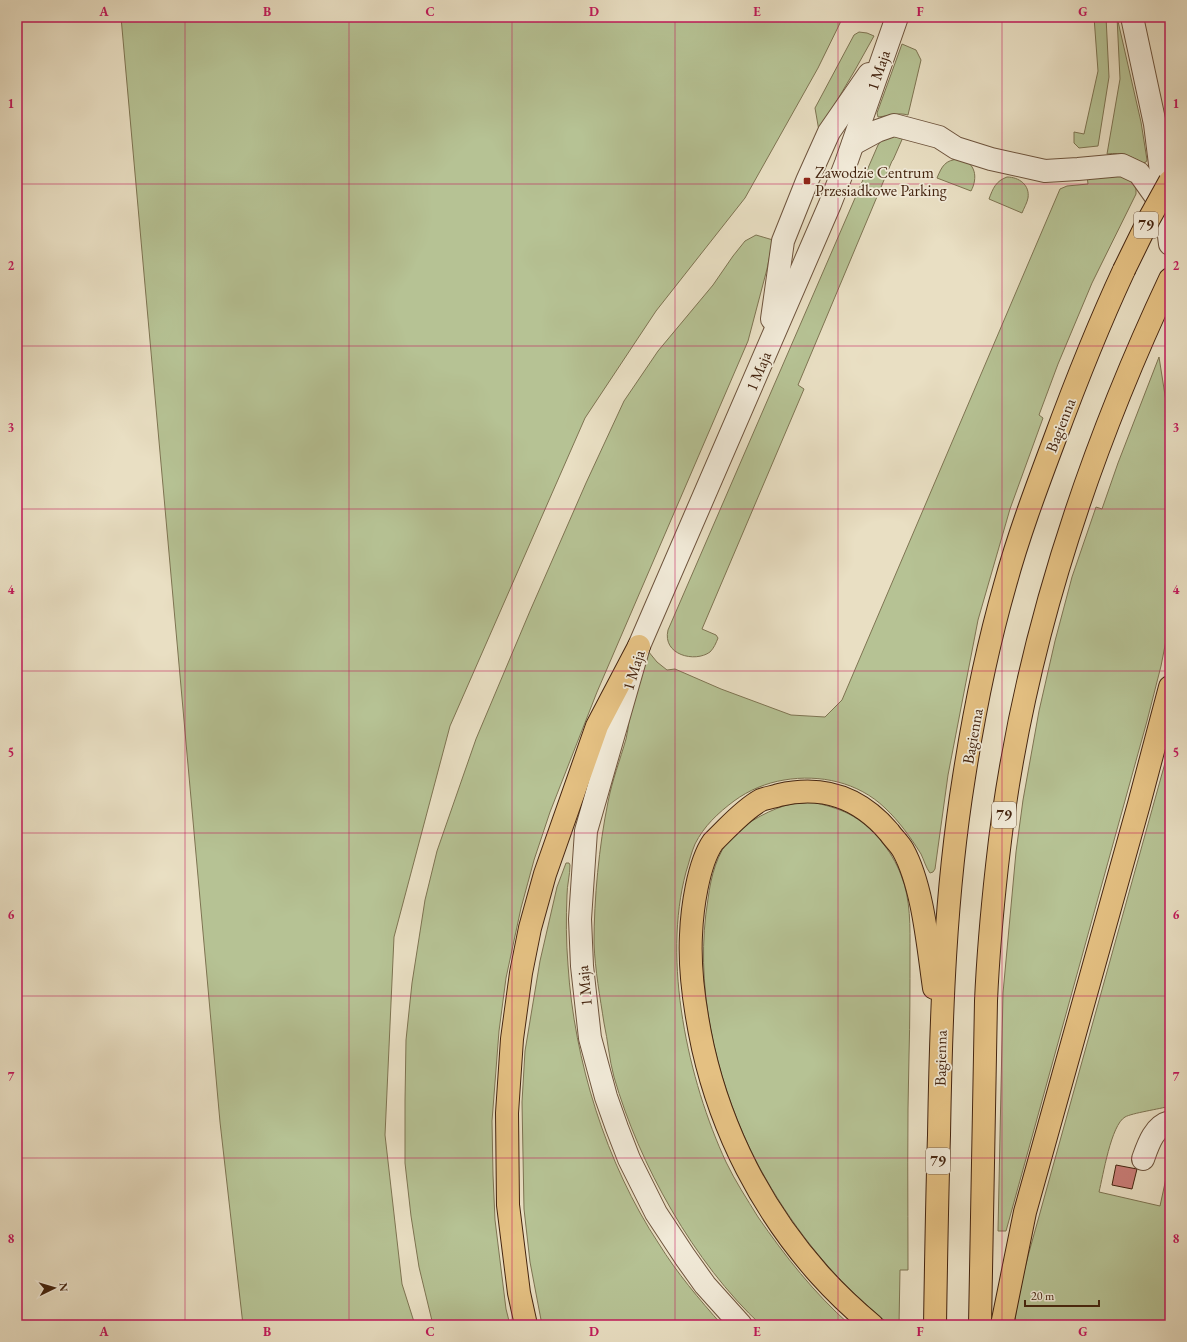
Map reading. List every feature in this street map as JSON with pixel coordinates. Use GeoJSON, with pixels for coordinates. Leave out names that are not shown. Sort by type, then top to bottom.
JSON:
{"type":"FeatureCollection","features":[{"type":"Feature","properties":{"kind":"main road","name":"Bagienna"},"geometry":{"type":"LineString","coordinates":[[935,1325],[941,1030],[945,952],[964,778],[978,699],[990,641],[1005,585],[1027,514],[1078,376],[1100,322],[1124,270],[1170,181]]}},
{"type":"Feature","properties":{"kind":"main road","name":"79"},"geometry":{"type":"LineString","coordinates":[[980,1325],[986,994],[997,864],[1012,760],[1033,657],[1060,560],[1090,473],[1138,350],[1170,279]]}},
{"type":"Feature","properties":{"kind":"main road"},"geometry":{"type":"LineString","coordinates":[[526,1325],[508,1205],[507,1121],[512,1039],[520,980],[530,928],[545,874],[597,726],[639,646]]}},
{"type":"Feature","properties":{"kind":"main road"},"geometry":{"type":"LineString","coordinates":[[1002,1325],[1025,1212],[1137,811],[1170,687]]}},
{"type":"Feature","properties":{"kind":"main road"},"geometry":{"type":"LineString","coordinates":[[872,1325],[837,1294],[819,1274],[766,1204],[737,1150],[717,1099],[695,1009],[690,958],[691,927],[695,896],[702,870],[713,843],[738,817],[762,800],[795,792],[825,792],[838,796],[856,803],[880,821],[903,849],[914,876],[922,910],[941,1030]]}},
{"type":"Feature","properties":{"kind":"street","name":"1 Maja"},"geometry":{"type":"LineString","coordinates":[[741,1325],[705,1284],[662,1223],[645,1193],[616,1128],[598,1069],[588,1025],[584,994],[580,945],[580,919],[586,831],[639,646],[830,204],[853,144],[897,17]]}},
{"type":"Feature","properties":{"kind":"street"},"geometry":{"type":"LineString","coordinates":[[1132,17],[1155,124],[1170,244]]}},
{"type":"Feature","properties":{"kind":"street"},"geometry":{"type":"LineString","coordinates":[[769,346],[782,241],[829,132],[884,53]]}},
{"type":"Feature","properties":{"kind":"street"},"geometry":{"type":"LineString","coordinates":[[853,144],[876,131],[894,125],[939,137],[956,148],[991,159],[1045,171],[1122,165],[1140,174],[1166,211]]}},
{"type":"Feature","properties":{"kind":"street"},"geometry":{"type":"LineString","coordinates":[[1143,1159],[1151,1137],[1166,1123],[1170,1122]]}},
{"type":"Feature","properties":{"kind":"green space"},"geometry":{"type":"Polygon","coordinates":[[[121,17],[843,17],[818,68],[745,198],[656,311],[585,418],[450,726],[394,937],[385,1135],[402,1284],[415,1325],[243,1325],[220,1122],[121,17]]]}},
{"type":"Feature","properties":{"kind":"green space"},"geometry":{"type":"Polygon","coordinates":[[[1094,17],[1106,17],[1109,77],[1098,146],[1079,148],[1074,143],[1074,132],[1084,134],[1098,71],[1094,17]]]}},
{"type":"Feature","properties":{"kind":"green space"},"geometry":{"type":"Polygon","coordinates":[[[1117,17],[1141,122],[1147,160],[1143,163],[1126,155],[1107,154],[1120,79],[1117,17]]]}},
{"type":"Feature","properties":{"kind":"green space"},"geometry":{"type":"Polygon","coordinates":[[[859,32],[874,36],[819,131],[815,108],[854,35],[859,32]]]}},
{"type":"Feature","properties":{"kind":"green space"},"geometry":{"type":"Polygon","coordinates":[[[902,44],[916,50],[921,60],[908,115],[897,114],[878,117],[877,113],[902,44]]]}},
{"type":"Feature","properties":{"kind":"green space"},"geometry":{"type":"Polygon","coordinates":[[[904,135],[798,385],[804,389],[702,629],[716,635],[718,638],[710,652],[704,655],[696,657],[681,654],[670,646],[667,639],[668,630],[878,145],[884,137],[904,135]]]}},
{"type":"Feature","properties":{"kind":"green space"},"geometry":{"type":"Polygon","coordinates":[[[959,159],[969,163],[974,171],[975,176],[971,191],[937,178],[947,162],[959,159]]]}},
{"type":"Feature","properties":{"kind":"green space"},"geometry":{"type":"Polygon","coordinates":[[[1087,176],[1127,176],[1136,187],[1136,194],[1092,283],[1058,364],[1039,415],[1043,418],[1010,509],[978,620],[948,775],[935,869],[930,873],[921,854],[904,830],[890,813],[874,799],[851,786],[838,782],[825,779],[798,778],[771,783],[752,790],[734,801],[717,815],[699,837],[694,847],[686,872],[679,907],[677,943],[678,981],[690,1058],[700,1095],[712,1130],[733,1176],[768,1232],[812,1287],[850,1325],[761,1325],[736,1300],[713,1272],[672,1210],[638,1144],[625,1110],[611,1064],[599,993],[594,943],[596,891],[602,836],[608,802],[626,739],[635,690],[648,651],[657,662],[667,670],[675,669],[721,689],[791,715],[825,717],[842,700],[1060,189],[1067,186],[1088,184],[1087,176]]]}},
{"type":"Feature","properties":{"kind":"green space"},"geometry":{"type":"Polygon","coordinates":[[[1007,177],[1016,178],[1023,183],[1027,189],[1028,198],[1022,213],[989,199],[995,185],[1007,177]]]}},
{"type":"Feature","properties":{"kind":"green space"},"geometry":{"type":"Polygon","coordinates":[[[756,235],[773,240],[748,341],[597,692],[550,812],[534,860],[521,908],[506,978],[499,1031],[492,1121],[495,1220],[506,1309],[510,1325],[433,1325],[419,1267],[411,1216],[405,1163],[405,1101],[406,1040],[412,983],[425,900],[437,851],[476,739],[586,483],[624,401],[658,351],[713,285],[733,256],[745,241],[756,235]]]}},
{"type":"Feature","properties":{"kind":"green space"},"geometry":{"type":"Polygon","coordinates":[[[1159,357],[1170,427],[1170,620],[1161,666],[1147,721],[1006,1231],[998,1231],[1003,993],[1016,852],[1023,800],[1039,711],[1055,641],[1072,577],[1096,507],[1102,509],[1159,357]]]}},
{"type":"Feature","properties":{"kind":"green space"},"geometry":{"type":"Polygon","coordinates":[[[1170,745],[1170,1106],[1125,1117],[1120,1122],[1112,1140],[1105,1163],[1099,1192],[1160,1206],[1170,1160],[1170,1325],[1023,1325],[1023,1322],[1015,1320],[1019,1292],[1028,1256],[1170,745]]]}},
{"type":"Feature","properties":{"kind":"green space"},"geometry":{"type":"Polygon","coordinates":[[[812,802],[835,808],[849,814],[866,825],[887,848],[901,875],[907,894],[910,933],[908,1270],[900,1270],[899,1325],[889,1323],[874,1312],[841,1280],[811,1246],[784,1208],[760,1169],[737,1120],[717,1059],[710,1027],[704,963],[704,931],[711,882],[722,850],[732,836],[752,821],[777,808],[792,804],[812,802]]]}},
{"type":"Feature","properties":{"kind":"green space"},"geometry":{"type":"Polygon","coordinates":[[[566,863],[569,863],[570,865],[567,891],[566,930],[571,1001],[585,1074],[608,1146],[640,1213],[659,1244],[681,1276],[722,1325],[542,1325],[530,1262],[524,1209],[522,1102],[525,1051],[540,961],[557,887],[566,863]]]}},
{"type":"Feature","properties":{"kind":"building"},"geometry":{"type":"Polygon","coordinates":[[[1116,1165],[1137,1169],[1132,1189],[1112,1185],[1116,1165]]]}},
{"type":"Feature","properties":{"kind":"place","name":"Zawodzie Centrum Przesiadkowe Parking"},"geometry":{"type":"Point","coordinates":[807,181]}}]}
